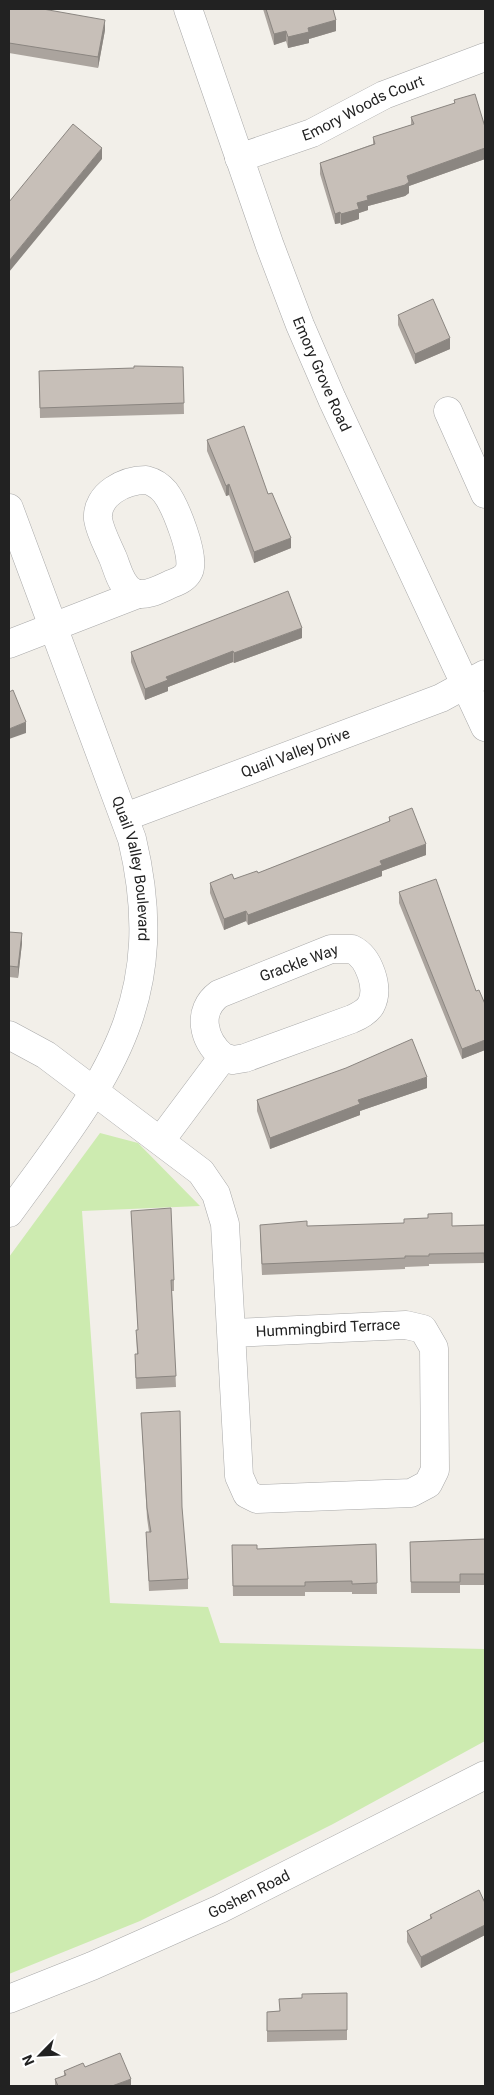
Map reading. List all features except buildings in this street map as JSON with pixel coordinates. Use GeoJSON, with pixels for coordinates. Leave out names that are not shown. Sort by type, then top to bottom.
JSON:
{"type":"FeatureCollection","features":[{"type":"Feature","properties":{"kind":"street","name":"Emory Grove Road"},"geometry":{"type":"LineString","coordinates":[[188,9],[270,246],[316,362],[476,680],[485,727]]}},
{"type":"Feature","properties":{"kind":"street","name":"Emory Woods Court"},"geometry":{"type":"LineString","coordinates":[[240,158],[312,133],[384,95],[485,57]]}},
{"type":"Feature","properties":{"kind":"street"},"geometry":{"type":"LineString","coordinates":[[448,411],[485,494]]}},
{"type":"Feature","properties":{"kind":"street","name":"Quail Valley Boulevard"},"geometry":{"type":"LineString","coordinates":[[9,508],[125,817],[141,883],[144,918],[142,957],[129,1022],[116,1053],[94,1093],[9,1213]]}},
{"type":"Feature","properties":{"kind":"street"},"geometry":{"type":"LineString","coordinates":[[9,644],[138,594]]}},
{"type":"Feature","properties":{"kind":"street","name":"Quail Valley Drive"},"geometry":{"type":"LineString","coordinates":[[125,817],[441,698],[476,680]]}},
{"type":"Feature","properties":{"kind":"street","name":"Grackle Way"},"geometry":{"type":"LineString","coordinates":[[348,948],[362,957],[368,967],[374,990],[371,1004],[363,1013],[245,1058],[233,1060],[223,1057],[208,1038],[204,1019],[208,1005],[219,994],[331,949],[348,948]]}},
{"type":"Feature","properties":{"kind":"street","name":"Hummingbird Terrace"},"geometry":{"type":"LineString","coordinates":[[9,1035],[46,1055],[94,1093],[161,1140],[201,1172],[212,1188],[221,1206],[226,1233],[233,1333],[239,1476],[247,1494],[257,1499],[392,1495],[415,1492],[431,1480],[435,1470],[435,1366],[433,1344],[423,1329],[406,1325],[233,1333]]}},
{"type":"Feature","properties":{"kind":"street"},"geometry":{"type":"LineString","coordinates":[[161,1140],[223,1057]]}},
{"type":"Feature","properties":{"kind":"street","name":"Goshen Road"},"geometry":{"type":"LineString","coordinates":[[9,1999],[92,1966],[220,1909],[485,1776]]}},
{"type":"Feature","properties":{"kind":"green space"},"geometry":{"type":"Polygon","coordinates":[[[100,1133],[138,1143],[200,1206],[82,1211],[110,1603],[208,1607],[220,1643],[485,1649],[485,1741],[333,1824],[140,1921],[9,1974],[9,1257],[100,1133]]]}}]}
